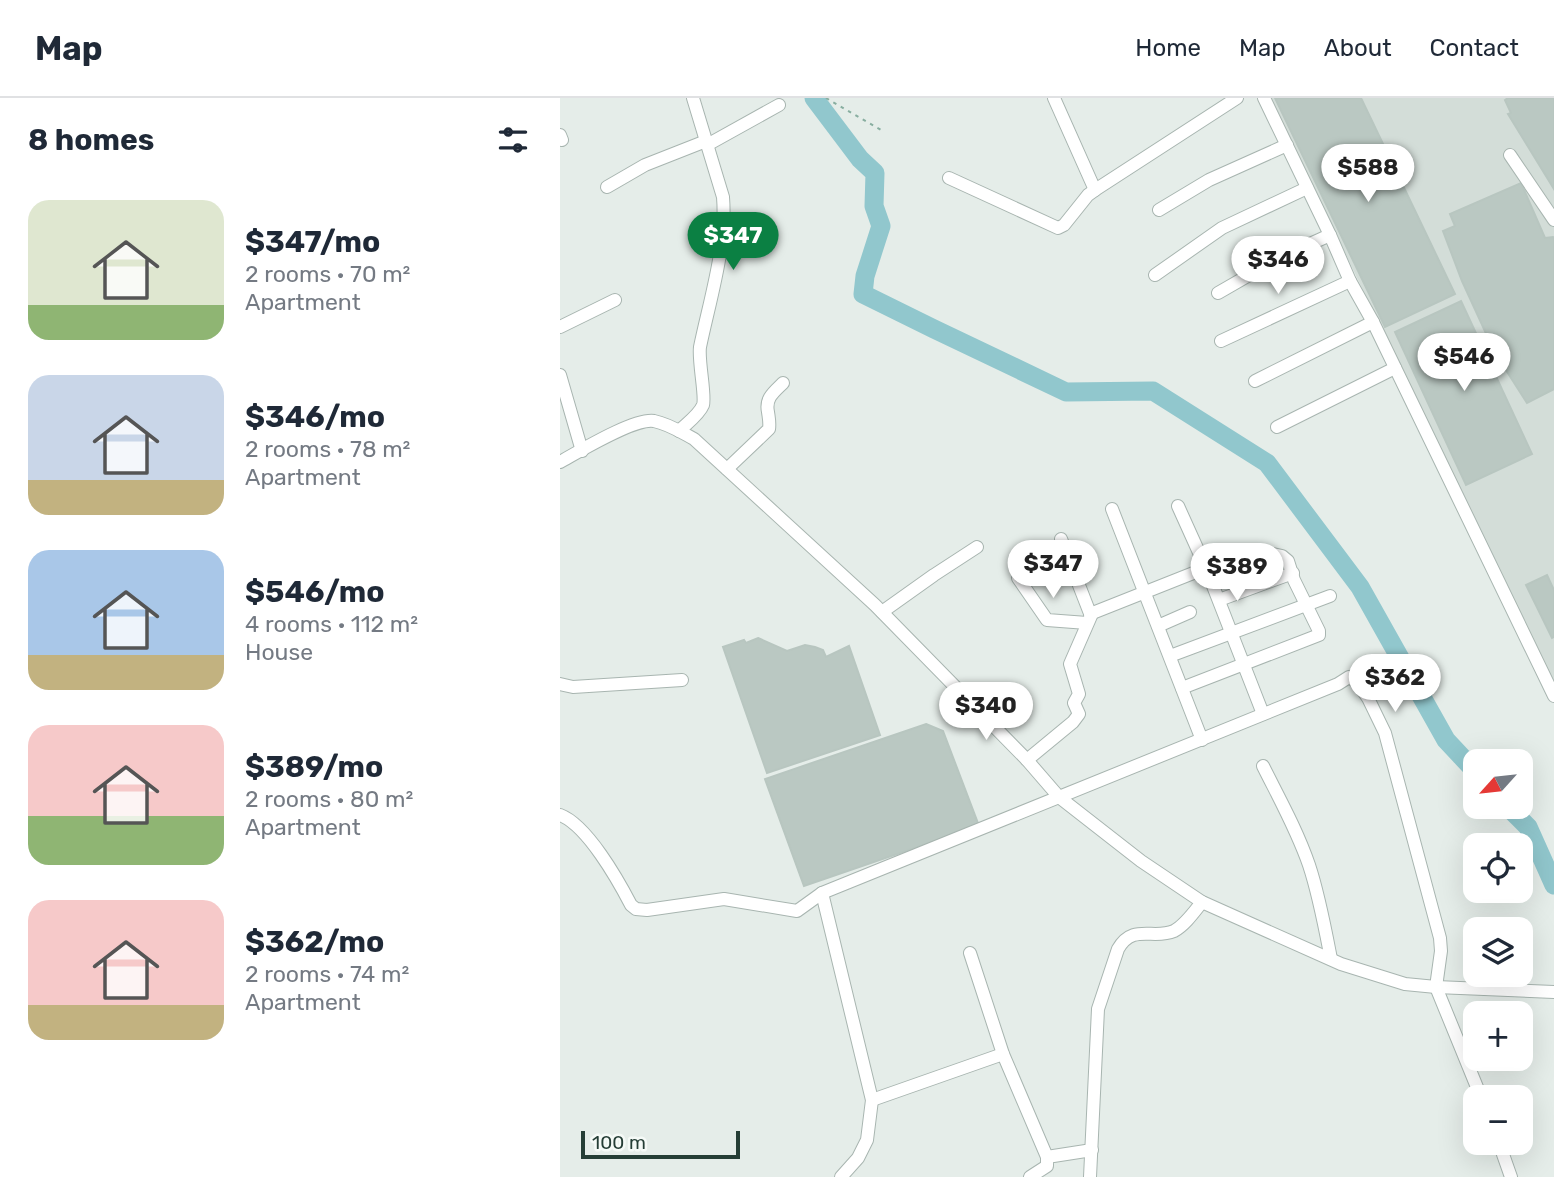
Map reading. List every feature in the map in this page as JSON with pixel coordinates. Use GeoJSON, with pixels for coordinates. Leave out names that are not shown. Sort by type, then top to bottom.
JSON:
{"type":"FeatureCollection","features":[{"type":"Feature","properties":{"kind":"street"},"geometry":{"type":"LineString","coordinates":[[678,430],[704,403],[699,355],[722,240],[724,213],[723,197],[694,98]]}},
{"type":"Feature","properties":{"kind":"street"},"geometry":{"type":"LineString","coordinates":[[1054,98],[1095,190]]}},
{"type":"Feature","properties":{"kind":"street"},"geometry":{"type":"LineString","coordinates":[[949,178],[1058,228],[1064,225],[1088,195],[1237,98]]}},
{"type":"Feature","properties":{"kind":"street"},"geometry":{"type":"LineString","coordinates":[[1264,98],[1350,281],[1373,322],[1554,696]]}},
{"type":"Feature","properties":{"kind":"street"},"geometry":{"type":"LineString","coordinates":[[607,187],[645,165],[707,143],[779,105]]}},
{"type":"Feature","properties":{"kind":"street"},"geometry":{"type":"LineString","coordinates":[[1159,210],[1209,180],[1287,145]]}},
{"type":"Feature","properties":{"kind":"street"},"geometry":{"type":"LineString","coordinates":[[1510,155],[1554,220]]}},
{"type":"Feature","properties":{"kind":"street"},"geometry":{"type":"LineString","coordinates":[[1155,275],[1222,228],[1307,188]]}},
{"type":"Feature","properties":{"kind":"street"},"geometry":{"type":"LineString","coordinates":[[1218,293],[1277,259],[1330,234]]}},
{"type":"Feature","properties":{"kind":"street"},"geometry":{"type":"LineString","coordinates":[[1221,341],[1350,281]]}},
{"type":"Feature","properties":{"kind":"street"},"geometry":{"type":"LineString","coordinates":[[560,327],[615,300]]}},
{"type":"Feature","properties":{"kind":"street"},"geometry":{"type":"LineString","coordinates":[[1255,382],[1373,322]]}},
{"type":"Feature","properties":{"kind":"street"},"geometry":{"type":"LineString","coordinates":[[1277,427],[1395,368]]}},
{"type":"Feature","properties":{"kind":"street"},"geometry":{"type":"LineString","coordinates":[[560,375],[582,450]]}},
{"type":"Feature","properties":{"kind":"street"},"geometry":{"type":"LineString","coordinates":[[727,469],[769,429],[767,402],[783,383]]}},
{"type":"Feature","properties":{"kind":"street"},"geometry":{"type":"LineString","coordinates":[[560,462],[631,425],[651,420],[671,426],[694,439],[883,612],[1027,760],[1059,797],[1141,861],[1202,902],[1331,960],[1405,984],[1554,992]]}},
{"type":"Feature","properties":{"kind":"street"},"geometry":{"type":"LineString","coordinates":[[1178,506],[1206,568],[1263,714]]}},
{"type":"Feature","properties":{"kind":"street"},"geometry":{"type":"LineString","coordinates":[[1112,509],[1202,740]]}},
{"type":"Feature","properties":{"kind":"street"},"geometry":{"type":"LineString","coordinates":[[1027,760],[1079,714],[1074,704],[1079,694],[1070,664],[1089,618],[1061,538]]}},
{"type":"Feature","properties":{"kind":"street"},"geometry":{"type":"LineString","coordinates":[[883,612],[977,547]]}},
{"type":"Feature","properties":{"kind":"street"},"geometry":{"type":"LineString","coordinates":[[1182,688],[1319,635],[1288,561],[1273,554],[1255,556]]}},
{"type":"Feature","properties":{"kind":"street"},"geometry":{"type":"LineString","coordinates":[[1018,578],[1047,620],[1089,618],[1206,568]]}},
{"type":"Feature","properties":{"kind":"street"},"geometry":{"type":"LineString","coordinates":[[1219,600],[1293,573]]}},
{"type":"Feature","properties":{"kind":"street"},"geometry":{"type":"LineString","coordinates":[[1170,656],[1330,596]]}},
{"type":"Feature","properties":{"kind":"street"},"geometry":{"type":"LineString","coordinates":[[1158,625],[1190,612]]}},
{"type":"Feature","properties":{"kind":"street"},"geometry":{"type":"LineString","coordinates":[[560,816],[573,822],[607,862],[631,905],[636,909],[647,910],[724,899],[797,911],[822,893],[1202,740],[1338,684],[1349,677],[1357,682],[1368,698],[1385,733],[1440,938],[1436,987],[1476,1085]]}},
{"type":"Feature","properties":{"kind":"street"},"geometry":{"type":"LineString","coordinates":[[560,684],[573,687],[682,680]]}},
{"type":"Feature","properties":{"kind":"street"},"geometry":{"type":"LineString","coordinates":[[1263,766],[1298,836],[1308,864],[1324,921],[1331,960]]}},
{"type":"Feature","properties":{"kind":"street"},"geometry":{"type":"LineString","coordinates":[[822,893],[872,1100],[867,1140],[858,1158],[841,1177]]}},
{"type":"Feature","properties":{"kind":"street"},"geometry":{"type":"LineString","coordinates":[[1090,1177],[1098,1009],[1118,949],[1122,942],[1133,935],[1171,932],[1177,929],[1202,902]]}},
{"type":"Feature","properties":{"kind":"street"},"geometry":{"type":"LineString","coordinates":[[970,953],[1003,1054],[1047,1157],[1047,1166],[1030,1177]]}},
{"type":"Feature","properties":{"kind":"street"},"geometry":{"type":"LineString","coordinates":[[872,1100],[1003,1054]]}},
{"type":"Feature","properties":{"kind":"street"},"geometry":{"type":"LineString","coordinates":[[1047,1157],[1091,1150]]}},
{"type":"Feature","properties":{"kind":"street"},"geometry":{"type":"LineString","coordinates":[[1503,1155],[1511,1177]]}},
{"type":"Feature","properties":{"kind":"path"},"geometry":{"type":"LineString","coordinates":[[826,98],[881,130]]}},
{"type":"Feature","properties":{"kind":"shaded area"},"geometry":{"type":"Polygon","coordinates":[[[1270,98],[1554,98],[1554,684],[1467,505],[1270,98]]]}},
{"type":"Feature","properties":{"kind":"building"},"geometry":{"type":"Polygon","coordinates":[[[1275,98],[1361,98],[1455,294],[1385,327],[1275,98]]]}},
{"type":"Feature","properties":{"kind":"building"},"geometry":{"type":"Polygon","coordinates":[[[1554,98],[1554,189],[1508,114],[1511,113],[1505,100],[1554,98]]]}},
{"type":"Feature","properties":{"kind":"building"},"geometry":{"type":"Polygon","coordinates":[[[1521,183],[1545,238],[1554,238],[1554,389],[1527,403],[1495,353],[1462,281],[1443,231],[1455,226],[1450,214],[1521,183]]]}},
{"type":"Feature","properties":{"kind":"building"},"geometry":{"type":"Polygon","coordinates":[[[1461,301],[1532,454],[1466,485],[1395,332],[1461,301]]]}},
{"type":"Feature","properties":{"kind":"building"},"geometry":{"type":"Polygon","coordinates":[[[1547,575],[1554,590],[1552,638],[1526,585],[1547,575]]]}},
{"type":"Feature","properties":{"kind":"building"},"geometry":{"type":"Polygon","coordinates":[[[758,638],[787,651],[805,645],[815,647],[823,650],[826,657],[849,646],[880,735],[767,773],[723,647],[758,638]]]}},
{"type":"Feature","properties":{"kind":"building"},"geometry":{"type":"Polygon","coordinates":[[[926,724],[943,731],[979,826],[804,886],[765,779],[926,724]]]}},
{"type":"Feature","properties":{"kind":"waterway"},"geometry":{"type":"LineString","coordinates":[[814,98],[860,159],[875,173],[874,206],[881,226],[865,276],[863,294],[1066,392],[1153,391],[1267,463],[1360,587],[1446,740],[1463,758]]}},
{"type":"Feature","properties":{"kind":"waterway"},"geometry":{"type":"LineString","coordinates":[[1520,819],[1528,827],[1554,885]]}}]}
